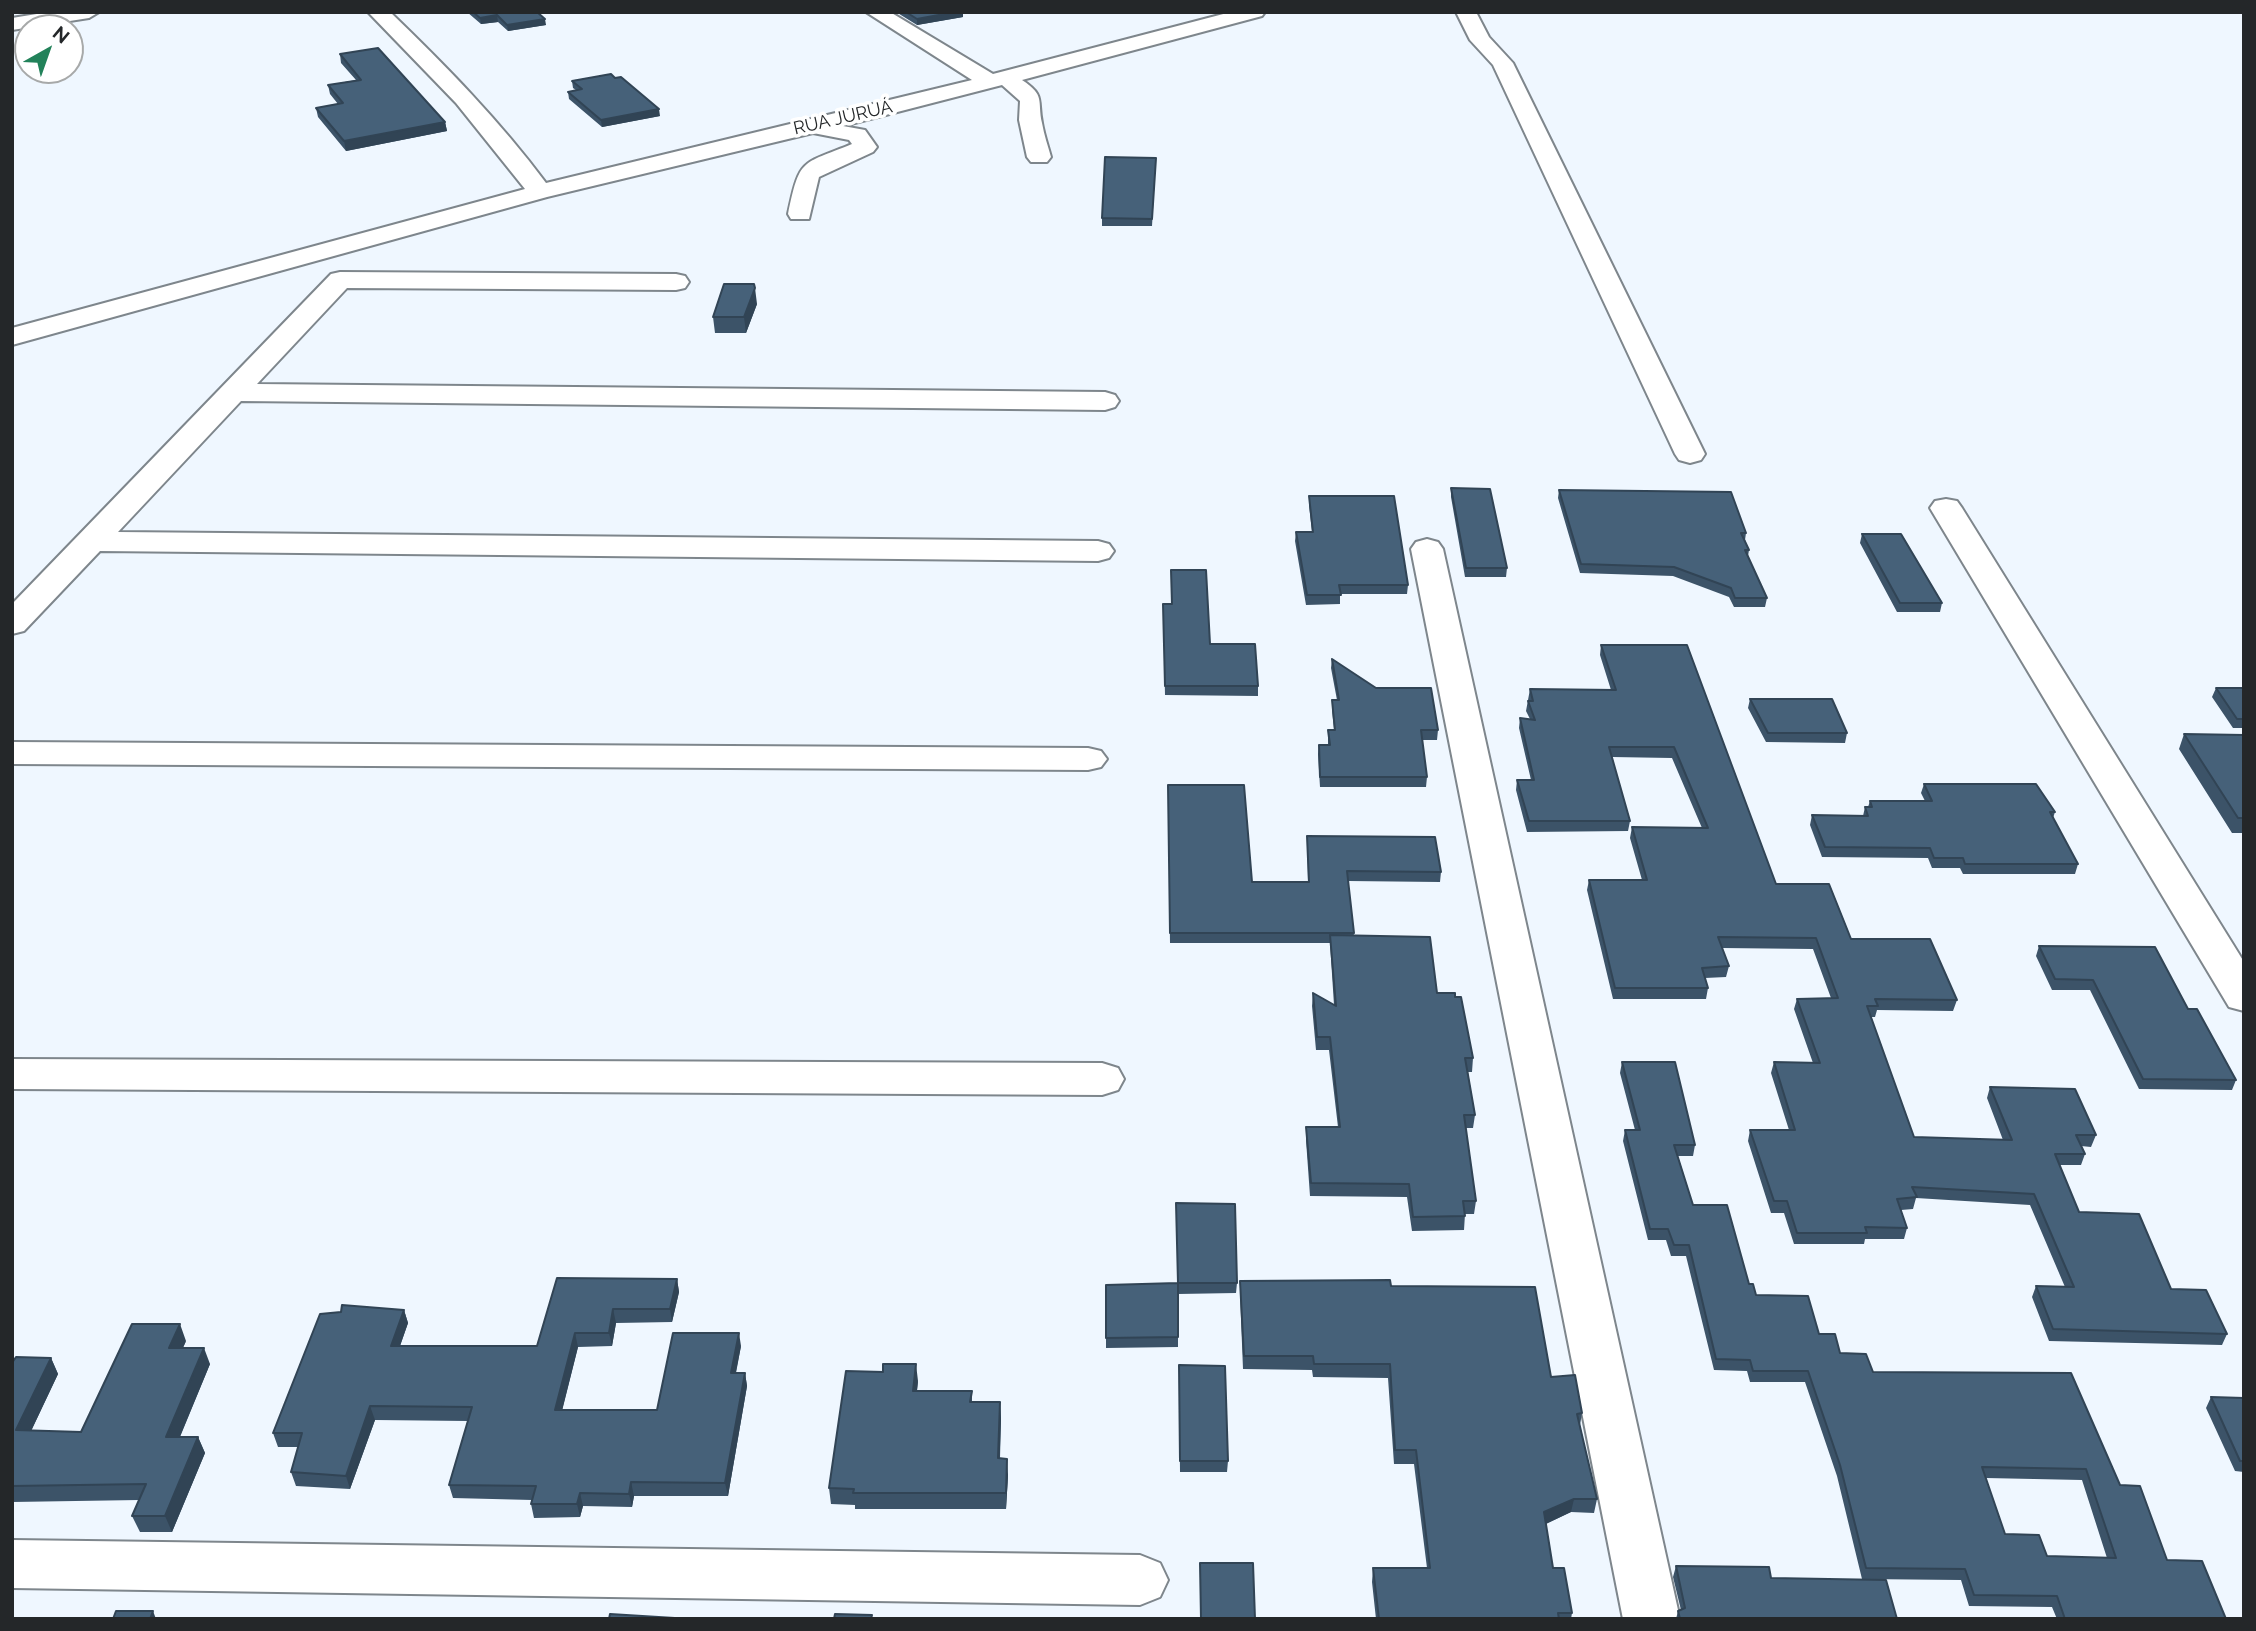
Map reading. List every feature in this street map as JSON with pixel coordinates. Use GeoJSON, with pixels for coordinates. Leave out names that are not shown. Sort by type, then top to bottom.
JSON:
{"type":"FeatureCollection","features":[{"type":"Feature","properties":{"kind":"street"},"geometry":{"type":"LineString","coordinates":[[12,24],[89,12]]}},
{"type":"Feature","properties":{"kind":"street"},"geometry":{"type":"LineString","coordinates":[[378,12],[441,74],[518,160],[540,192]]}},
{"type":"Feature","properties":{"kind":"street"},"geometry":{"type":"LineString","coordinates":[[876,12],[1027,93],[1031,101],[1030,120],[1039,157]]}},
{"type":"Feature","properties":{"kind":"street","name":"RUA JURUÁ"},"geometry":{"type":"LineString","coordinates":[[12,337],[540,192],[1255,12]]}},
{"type":"Feature","properties":{"kind":"street"},"geometry":{"type":"LineString","coordinates":[[1466,12],[1480,40],[1502,63],[1690,454]]}},
{"type":"Feature","properties":{"kind":"street"},"geometry":{"type":"LineString","coordinates":[[800,214],[808,174],[818,166],[865,147],[865,142],[857,135],[836,129],[806,127]]}},
{"type":"Feature","properties":{"kind":"street"},"geometry":{"type":"LineString","coordinates":[[12,624],[340,280],[676,282]]}},
{"type":"Feature","properties":{"kind":"street"},"geometry":{"type":"LineString","coordinates":[[233,392],[1105,401]]}},
{"type":"Feature","properties":{"kind":"street"},"geometry":{"type":"LineString","coordinates":[[1946,508],[2244,997]]}},
{"type":"Feature","properties":{"kind":"street"},"geometry":{"type":"LineString","coordinates":[[91,541],[1098,551]]}},
{"type":"Feature","properties":{"kind":"street"},"geometry":{"type":"LineString","coordinates":[[1427,549],[1652,1619]]}},
{"type":"Feature","properties":{"kind":"street"},"geometry":{"type":"LineString","coordinates":[[12,753],[1088,759]]}},
{"type":"Feature","properties":{"kind":"street"},"geometry":{"type":"LineString","coordinates":[[12,1074],[1102,1079]]}},
{"type":"Feature","properties":{"kind":"street"},"geometry":{"type":"LineString","coordinates":[[12,1564],[1140,1580]]}},
{"type":"Feature","properties":{"kind":"building"},"geometry":{"type":"Polygon","coordinates":[[[473,12],[537,12],[545,19],[507,25],[497,15],[480,18],[473,12]]]}},
{"type":"Feature","properties":{"kind":"building"},"geometry":{"type":"Polygon","coordinates":[[[906,12],[955,12],[917,19],[906,12]]]}},
{"type":"Feature","properties":{"kind":"building"},"geometry":{"type":"Polygon","coordinates":[[[378,48],[445,122],[344,141],[316,108],[343,103],[328,85],[361,80],[340,54],[378,48]]]}},
{"type":"Feature","properties":{"kind":"building"},"geometry":{"type":"Polygon","coordinates":[[[611,74],[615,78],[621,77],[659,109],[601,120],[568,92],[582,89],[572,81],[611,74]]]}},
{"type":"Feature","properties":{"kind":"building"},"geometry":{"type":"Polygon","coordinates":[[[1105,157],[1156,158],[1152,219],[1102,218],[1105,157]]]}},
{"type":"Feature","properties":{"kind":"building"},"geometry":{"type":"Polygon","coordinates":[[[724,284],[754,284],[755,288],[744,317],[713,317],[724,284]]]}},
{"type":"Feature","properties":{"kind":"building"},"geometry":{"type":"Polygon","coordinates":[[[1451,488],[1490,489],[1507,568],[1466,568],[1451,488]]]}},
{"type":"Feature","properties":{"kind":"building"},"geometry":{"type":"Polygon","coordinates":[[[1559,490],[1731,492],[1746,533],[1741,533],[1749,550],[1745,550],[1767,598],[1735,598],[1731,588],[1674,567],[1581,564],[1559,490]]]}},
{"type":"Feature","properties":{"kind":"building"},"geometry":{"type":"Polygon","coordinates":[[[1309,496],[1394,496],[1408,585],[1339,585],[1341,595],[1307,595],[1296,532],[1313,532],[1309,496]]]}},
{"type":"Feature","properties":{"kind":"building"},"geometry":{"type":"Polygon","coordinates":[[[1862,534],[1901,534],[1942,603],[1900,603],[1862,534]]]}},
{"type":"Feature","properties":{"kind":"building"},"geometry":{"type":"Polygon","coordinates":[[[1171,570],[1206,570],[1210,644],[1255,644],[1258,686],[1165,686],[1163,604],[1172,604],[1171,570]]]}},
{"type":"Feature","properties":{"kind":"building"},"geometry":{"type":"Polygon","coordinates":[[[1601,645],[1687,645],[1776,884],[1829,884],[1851,939],[1930,939],[1957,1000],[1875,999],[1878,1006],[1867,1006],[1914,1137],[2012,1140],[1990,1087],[2075,1089],[2096,1135],[2076,1135],[2085,1154],[2055,1154],[2079,1212],[2139,1214],[2171,1289],[2206,1290],[2227,1334],[2053,1329],[2036,1286],[2074,1287],[2034,1194],[1912,1187],[1917,1197],[1897,1199],[1907,1228],[1865,1227],[1867,1233],[1797,1233],[1787,1201],[1774,1201],[1750,1130],[1795,1130],[1774,1062],[1820,1063],[1797,999],[1838,998],[1816,938],[1718,937],[1729,966],[1702,968],[1708,988],[1615,988],[1589,880],[1647,880],[1632,827],[1708,828],[1674,747],[1609,747],[1630,821],[1529,821],[1517,780],[1534,780],[1520,718],[1535,720],[1528,701],[1533,701],[1530,689],[1616,690],[1601,645]]]}},
{"type":"Feature","properties":{"kind":"building"},"geometry":{"type":"Polygon","coordinates":[[[1332,659],[1376,688],[1431,688],[1438,730],[1421,730],[1427,777],[1320,777],[1319,745],[1330,745],[1328,730],[1335,730],[1332,700],[1339,700],[1332,659]]]}},
{"type":"Feature","properties":{"kind":"building"},"geometry":{"type":"Polygon","coordinates":[[[2216,688],[2244,688],[2244,719],[2237,719],[2216,688]]]}},
{"type":"Feature","properties":{"kind":"building"},"geometry":{"type":"Polygon","coordinates":[[[1750,699],[1832,699],[1847,733],[1768,733],[1750,699]]]}},
{"type":"Feature","properties":{"kind":"building"},"geometry":{"type":"Polygon","coordinates":[[[2184,734],[2244,735],[2244,818],[2238,818],[2184,734]]]}},
{"type":"Feature","properties":{"kind":"building"},"geometry":{"type":"Polygon","coordinates":[[[1924,784],[2036,784],[2055,812],[2050,812],[2078,864],[1965,864],[1963,858],[1934,858],[1930,848],[1825,847],[1812,815],[1868,816],[1865,807],[1872,807],[1870,801],[1932,801],[1924,784]]]}},
{"type":"Feature","properties":{"kind":"building"},"geometry":{"type":"Polygon","coordinates":[[[1168,785],[1244,785],[1252,882],[1309,882],[1307,836],[1435,837],[1441,872],[1347,871],[1354,933],[1170,933],[1168,785]]]}},
{"type":"Feature","properties":{"kind":"building"},"geometry":{"type":"Polygon","coordinates":[[[1330,935],[1430,937],[1437,993],[1455,993],[1455,997],[1461,997],[1473,1058],[1465,1058],[1475,1115],[1464,1115],[1476,1201],[1463,1201],[1465,1216],[1413,1217],[1409,1184],[1311,1183],[1306,1127],[1340,1127],[1330,1037],[1317,1037],[1313,993],[1336,1006],[1330,935]]]}},
{"type":"Feature","properties":{"kind":"building"},"geometry":{"type":"Polygon","coordinates":[[[2039,946],[2155,947],[2188,1009],[2197,1009],[2236,1080],[2143,1079],[2093,980],[2055,979],[2039,946]]]}},
{"type":"Feature","properties":{"kind":"building"},"geometry":{"type":"Polygon","coordinates":[[[1622,1062],[1675,1062],[1695,1145],[1674,1145],[1693,1205],[1727,1205],[1749,1284],[1753,1284],[1756,1295],[1808,1296],[1819,1334],[1835,1334],[1840,1353],[1866,1354],[1873,1372],[2071,1373],[2120,1485],[2140,1486],[2167,1560],[2202,1561],[2226,1619],[2065,1619],[2057,1596],[1974,1595],[1965,1569],[1866,1568],[1840,1465],[1808,1371],[1753,1371],[1750,1360],[1716,1359],[1689,1245],[1674,1245],[1668,1229],[1650,1229],[1625,1130],[1640,1130],[1622,1062]],[[1982,1467],[2005,1534],[2039,1535],[2047,1556],[2116,1558],[2086,1469],[1982,1467]]]}},
{"type":"Feature","properties":{"kind":"building"},"geometry":{"type":"Polygon","coordinates":[[[1176,1203],[1235,1204],[1237,1283],[1178,1283],[1176,1203]]]}},
{"type":"Feature","properties":{"kind":"building"},"geometry":{"type":"Polygon","coordinates":[[[557,1278],[677,1279],[670,1309],[613,1309],[609,1333],[575,1333],[555,1410],[657,1410],[673,1333],[739,1333],[731,1373],[745,1373],[725,1483],[631,1482],[629,1494],[580,1493],[577,1504],[531,1504],[536,1486],[449,1485],[472,1407],[370,1406],[346,1476],[291,1472],[302,1433],[273,1433],[320,1314],[341,1312],[342,1305],[404,1310],[391,1346],[537,1346],[557,1278]]]}},
{"type":"Feature","properties":{"kind":"building"},"geometry":{"type":"Polygon","coordinates":[[[1390,1280],[1391,1286],[1535,1287],[1551,1377],[1575,1375],[1582,1413],[1577,1414],[1597,1499],[1574,1499],[1544,1512],[1553,1568],[1564,1568],[1572,1613],[1558,1613],[1559,1619],[1379,1619],[1373,1568],[1430,1568],[1416,1450],[1395,1450],[1390,1364],[1314,1364],[1313,1356],[1244,1356],[1240,1281],[1390,1280]]]}},
{"type":"Feature","properties":{"kind":"building"},"geometry":{"type":"Polygon","coordinates":[[[1178,1283],[1178,1337],[1106,1338],[1106,1285],[1178,1283]]]}},
{"type":"Feature","properties":{"kind":"building"},"geometry":{"type":"Polygon","coordinates":[[[132,1324],[180,1324],[169,1348],[204,1348],[166,1437],[198,1437],[165,1516],[132,1516],[146,1484],[12,1486],[12,1363],[16,1357],[51,1358],[16,1430],[81,1432],[132,1324]]]}},
{"type":"Feature","properties":{"kind":"building"},"geometry":{"type":"Polygon","coordinates":[[[883,1364],[916,1364],[913,1391],[972,1391],[970,1402],[1000,1402],[998,1458],[1007,1459],[1006,1493],[853,1493],[854,1489],[829,1488],[846,1371],[883,1372],[883,1364]]]}},
{"type":"Feature","properties":{"kind":"building"},"geometry":{"type":"Polygon","coordinates":[[[1179,1365],[1225,1366],[1228,1461],[1180,1461],[1179,1365]]]}},
{"type":"Feature","properties":{"kind":"building"},"geometry":{"type":"Polygon","coordinates":[[[2211,1397],[2244,1398],[2244,1461],[2240,1461],[2211,1397]]]}},
{"type":"Feature","properties":{"kind":"building"},"geometry":{"type":"Polygon","coordinates":[[[1200,1563],[1253,1563],[1255,1619],[1201,1619],[1200,1563]]]}},
{"type":"Feature","properties":{"kind":"building"},"geometry":{"type":"Polygon","coordinates":[[[1676,1566],[1769,1567],[1771,1578],[1886,1580],[1897,1619],[1680,1619],[1678,1611],[1685,1608],[1676,1566]]]}},
{"type":"Feature","properties":{"kind":"building"},"geometry":{"type":"Polygon","coordinates":[[[116,1611],[153,1611],[150,1619],[113,1619],[116,1611]]]}},
{"type":"Feature","properties":{"kind":"building"},"geometry":{"type":"Polygon","coordinates":[[[610,1614],[691,1619],[609,1619],[610,1614]]]}},
{"type":"Feature","properties":{"kind":"building"},"geometry":{"type":"Polygon","coordinates":[[[835,1614],[872,1615],[871,1619],[834,1619],[835,1614]]]}}]}
